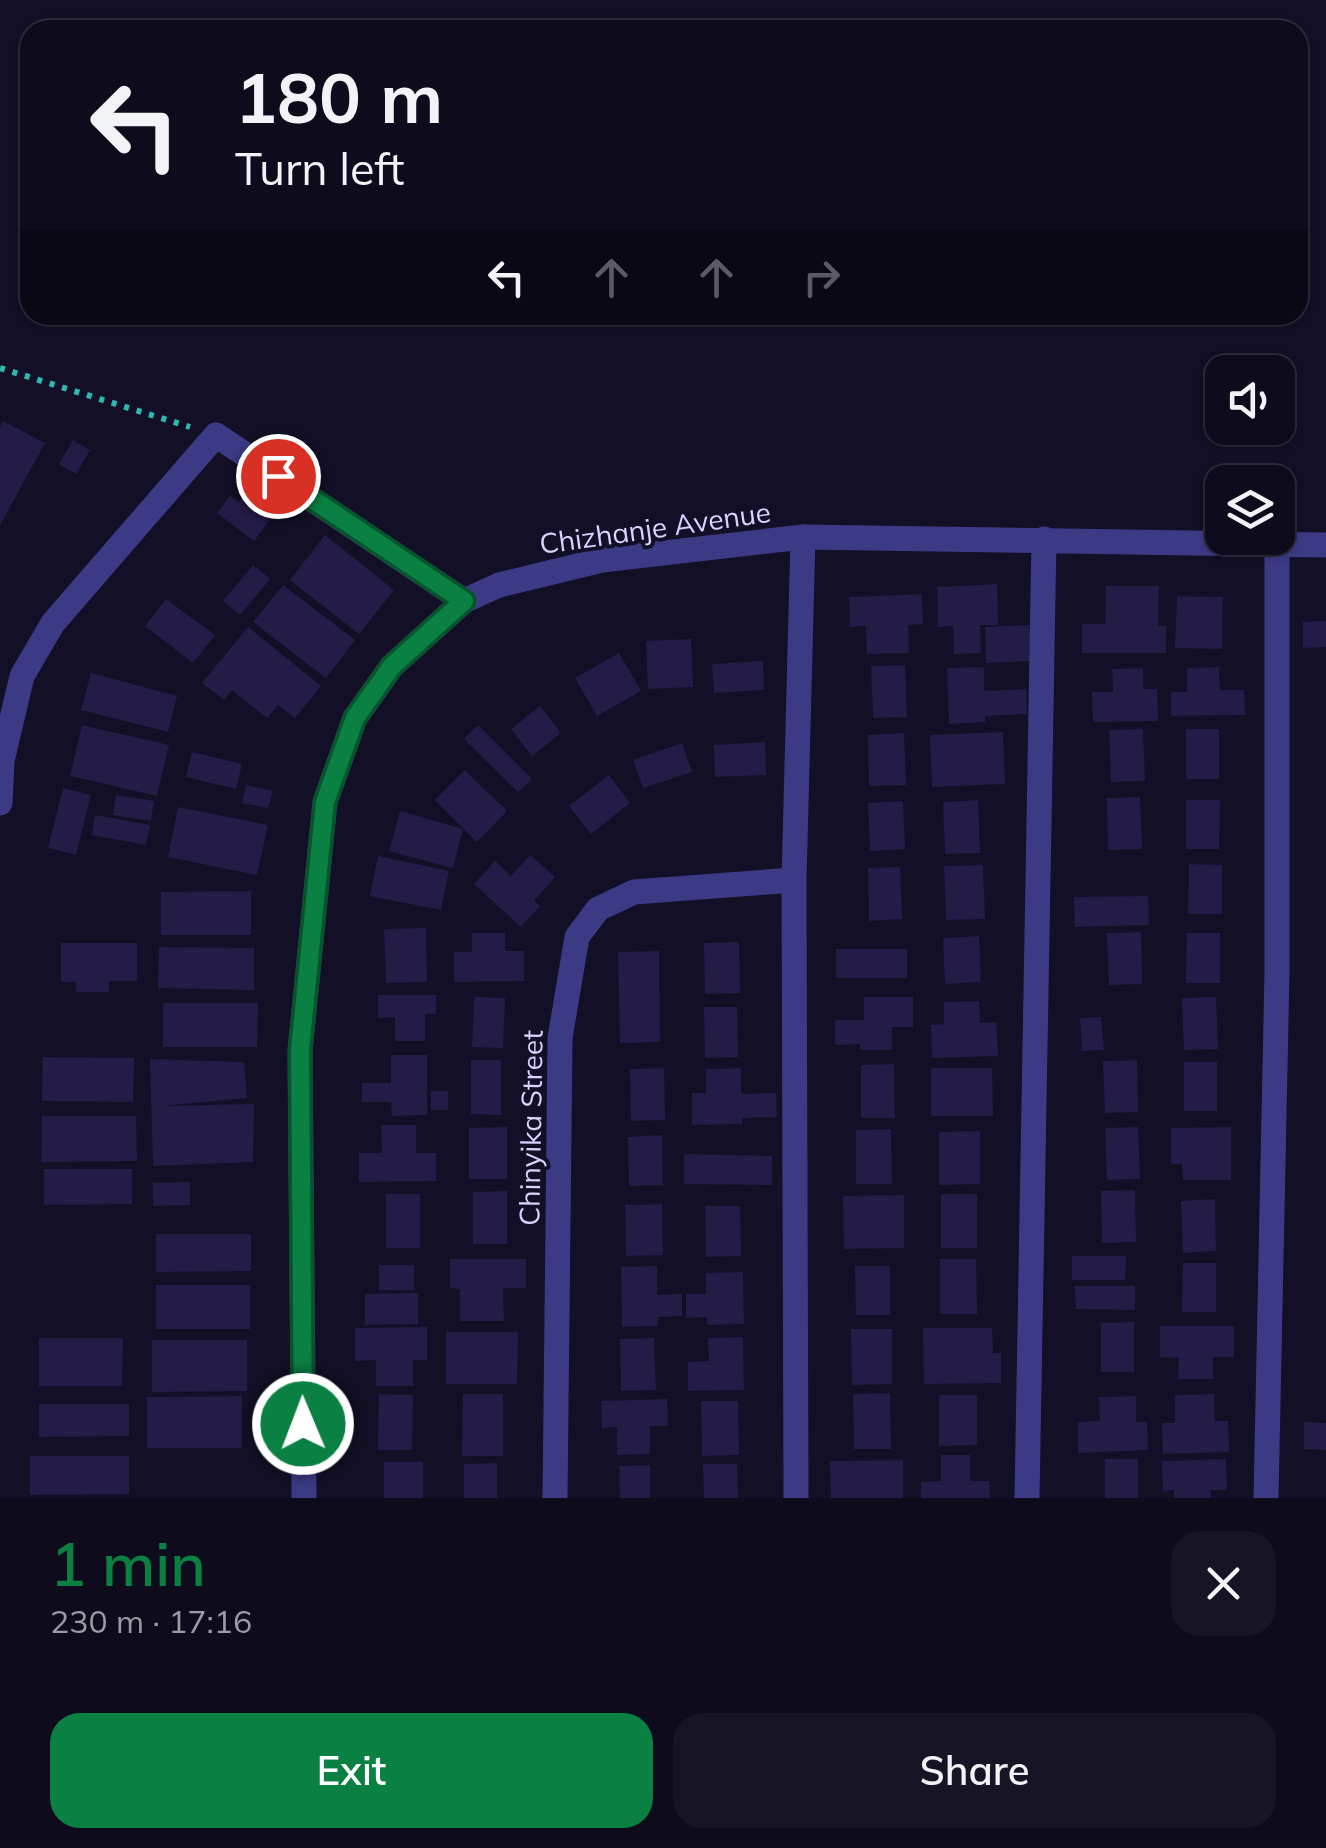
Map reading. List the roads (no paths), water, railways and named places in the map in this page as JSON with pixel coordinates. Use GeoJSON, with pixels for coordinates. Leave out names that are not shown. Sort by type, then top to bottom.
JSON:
{"type":"FeatureCollection","features":[{"type":"Feature","properties":{"kind":"street"},"geometry":{"type":"LineString","coordinates":[[0,803],[2,761],[22,676],[53,623],[216,435],[464,601]]}},
{"type":"Feature","properties":{"kind":"street"},"geometry":{"type":"LineString","coordinates":[[796,1498],[794,880],[803,536]]}},
{"type":"Feature","properties":{"kind":"street","name":"Chizhanje Avenue"},"geometry":{"type":"LineString","coordinates":[[304,1498],[300,1050],[325,802],[355,718],[392,666],[464,601],[499,584],[602,560],[803,536],[1205,542]]}},
{"type":"Feature","properties":{"kind":"street"},"geometry":{"type":"LineString","coordinates":[[1027,1498],[1044,539]]}},
{"type":"Feature","properties":{"kind":"street","name":"Chizhanje Avenue"},"geometry":{"type":"LineString","coordinates":[[1295,544],[1326,545]]}},
{"type":"Feature","properties":{"kind":"street"},"geometry":{"type":"LineString","coordinates":[[1266,1498],[1277,972],[1277,555]]}},
{"type":"Feature","properties":{"kind":"street","name":"Chinyika Street"},"geometry":{"type":"LineString","coordinates":[[555,1498],[560,1038],[578,937],[598,909],[634,892],[794,880]]}}]}
